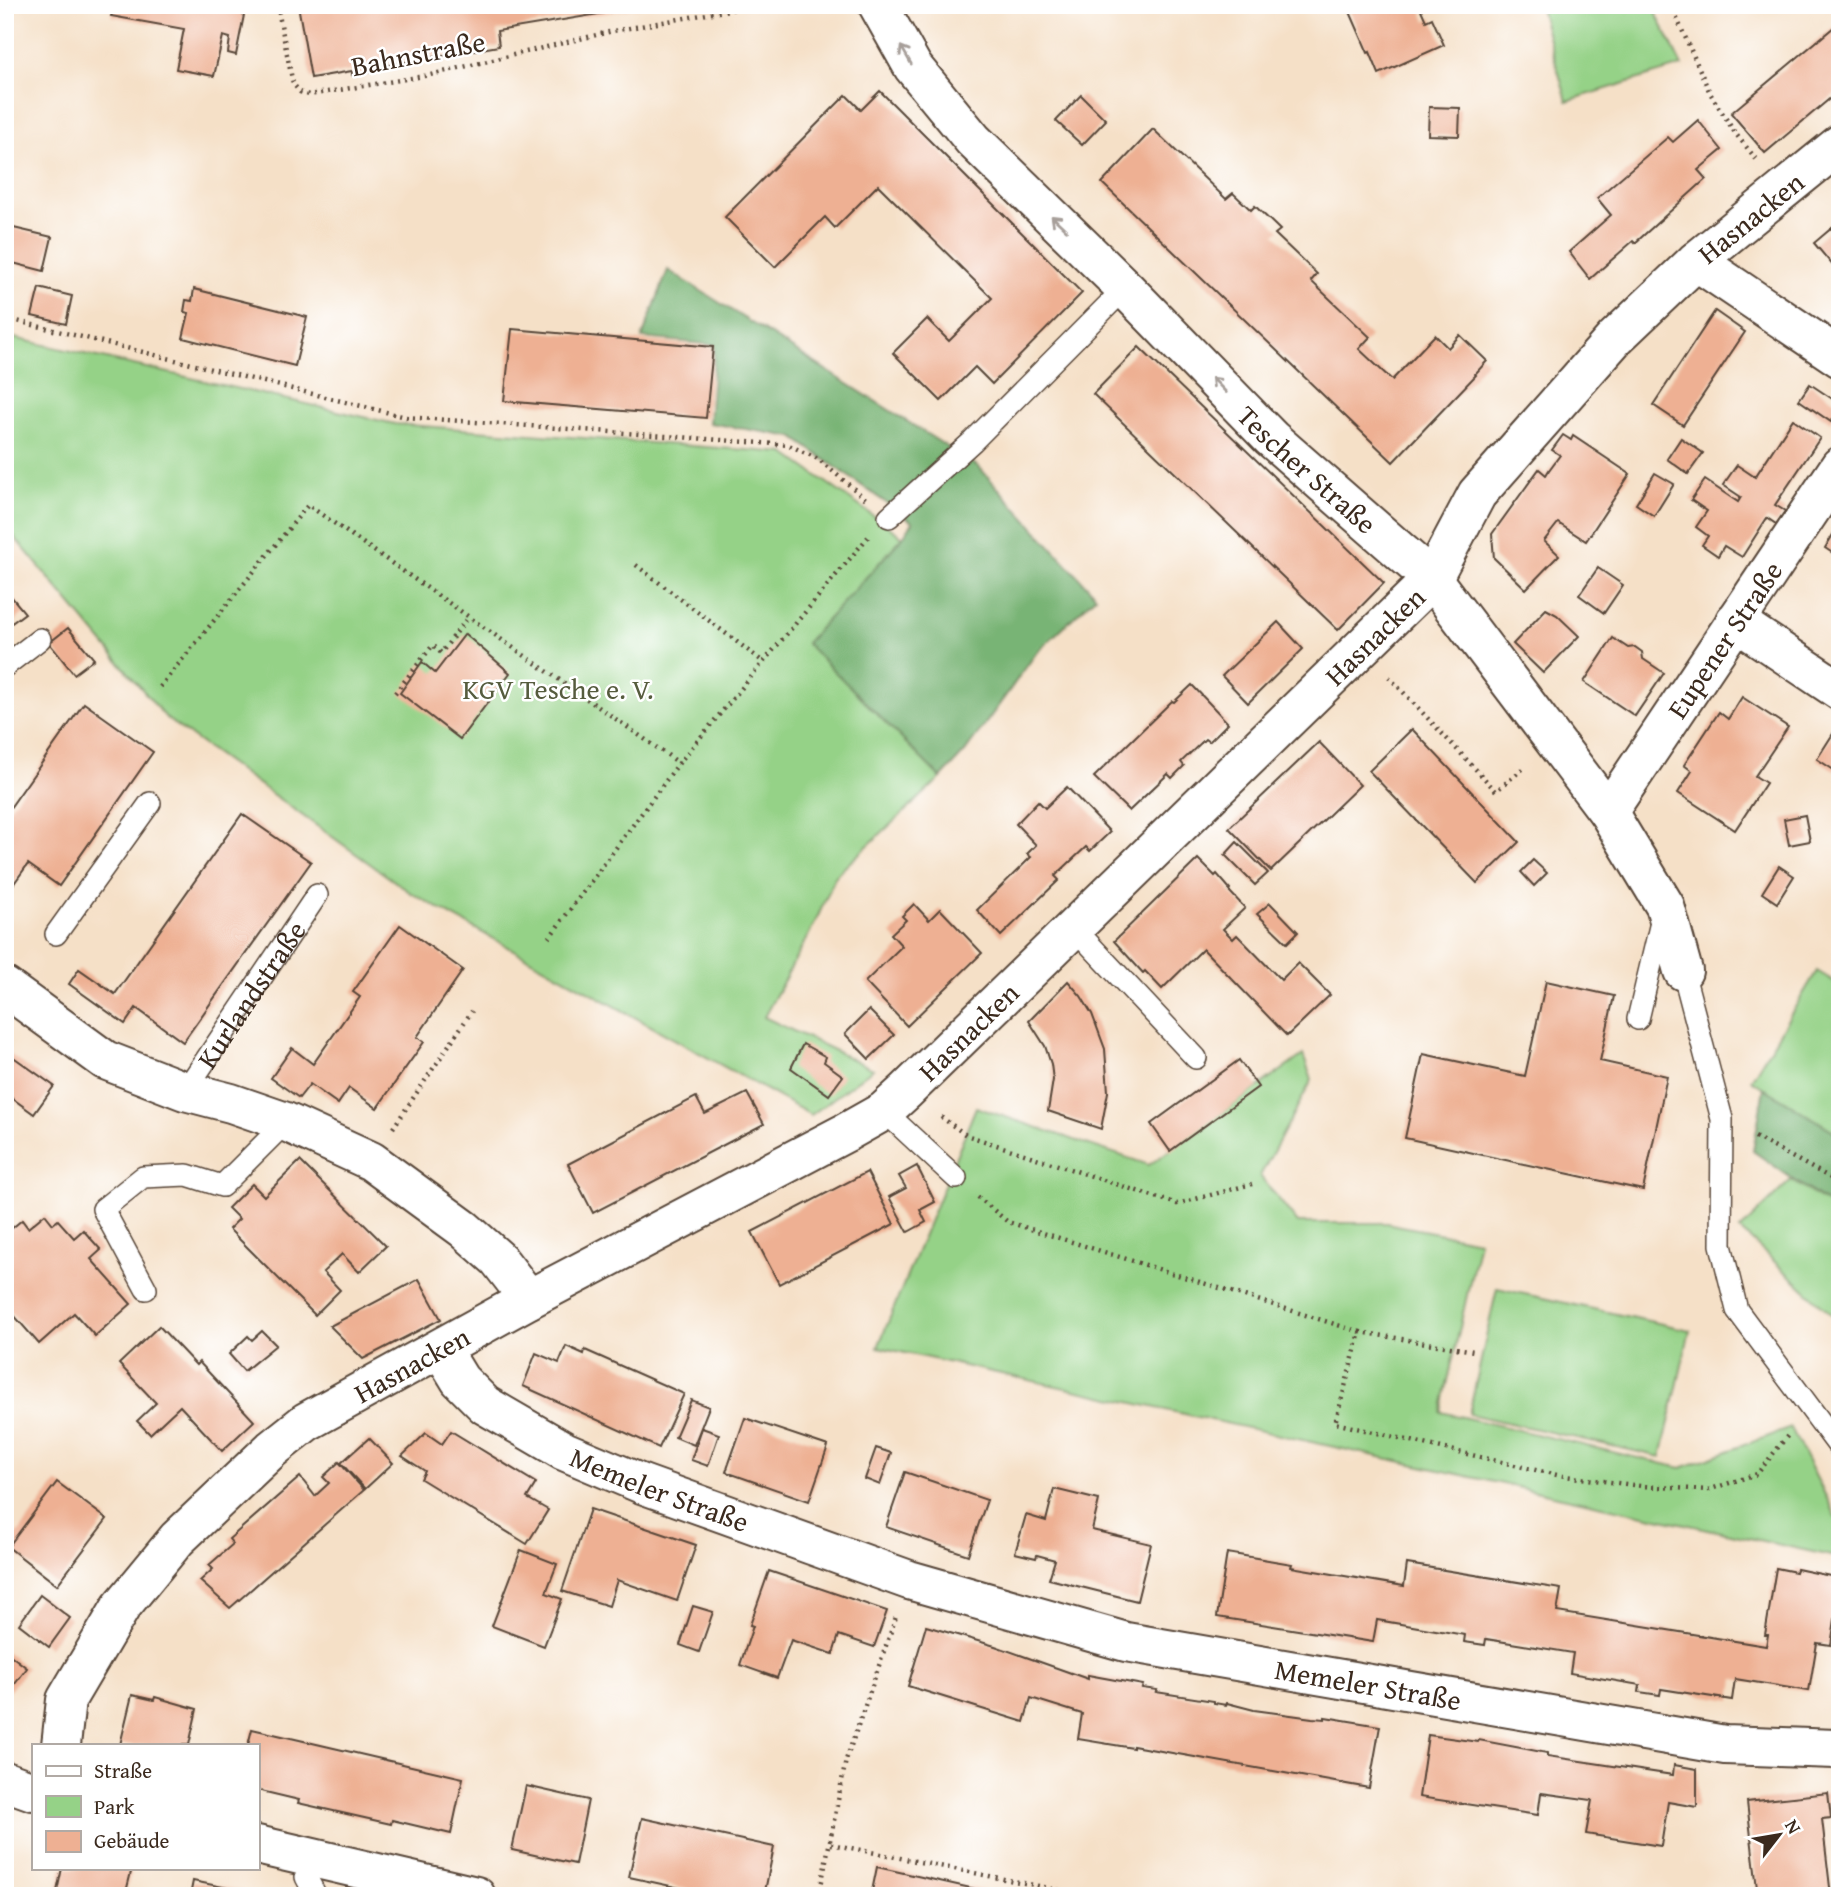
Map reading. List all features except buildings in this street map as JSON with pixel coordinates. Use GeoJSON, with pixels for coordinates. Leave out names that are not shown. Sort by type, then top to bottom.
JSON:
{"type":"FeatureCollection","features":[{"type":"Feature","properties":{"kind":"street","name":"Tescher Straße"},"geometry":{"type":"LineString","coordinates":[[878,5],[913,67],[973,140],[1125,288],[1272,438],[1433,579],[1608,812],[1665,906],[1683,971]]}},
{"type":"Feature","properties":{"kind":"street","name":"Hasnacken"},"geometry":{"type":"LineString","coordinates":[[61,1744],[66,1700],[121,1607],[177,1538],[272,1449],[306,1422],[530,1298],[845,1133],[895,1101],[1433,579],[1477,494],[1615,338],[1696,261],[1840,144]]}},
{"type":"Feature","properties":{"kind":"street"},"geometry":{"type":"LineString","coordinates":[[1696,261],[1840,358]]}},
{"type":"Feature","properties":{"kind":"street","name":"Eupener Straße"},"geometry":{"type":"LineString","coordinates":[[1608,812],[1840,466]]}},
{"type":"Feature","properties":{"kind":"street"},"geometry":{"type":"LineString","coordinates":[[1735,621],[1840,691]]}},
{"type":"Feature","properties":{"kind":"street","name":"Kurlandstraße"},"geometry":{"type":"LineString","coordinates":[[5,987],[105,1060],[147,1078],[231,1102],[286,1122],[371,1161],[464,1229],[498,1259],[530,1298]]}},
{"type":"Feature","properties":{"kind":"street","name":"Memeler Straße"},"geometry":{"type":"LineString","coordinates":[[441,1349],[460,1380],[485,1405],[564,1451],[642,1484],[909,1580],[1126,1642],[1725,1745],[1836,1749]]}},
{"type":"Feature","properties":{"kind":"street"},"geometry":{"type":"LineString","coordinates":[[5,1781],[32,1791]]}},
{"type":"Feature","properties":{"kind":"street"},"geometry":{"type":"LineString","coordinates":[[259,1845],[476,1896]]}},
{"type":"Feature","properties":{"kind":"lane"},"geometry":{"type":"LineString","coordinates":[[889,517],[973,441],[1125,288]]}},
{"type":"Feature","properties":{"kind":"lane"},"geometry":{"type":"LineString","coordinates":[[5,666],[40,639]]}},
{"type":"Feature","properties":{"kind":"lane"},"geometry":{"type":"LineString","coordinates":[[57,934],[150,803]]}},
{"type":"Feature","properties":{"kind":"lane","name":"Kurlandstraße"},"geometry":{"type":"LineString","coordinates":[[185,1091],[317,895]]}},
{"type":"Feature","properties":{"kind":"lane"},"geometry":{"type":"LineString","coordinates":[[1638,1019],[1665,906]]}},
{"type":"Feature","properties":{"kind":"lane"},"geometry":{"type":"LineString","coordinates":[[1074,928],[1196,1058]]}},
{"type":"Feature","properties":{"kind":"lane"},"geometry":{"type":"LineString","coordinates":[[1683,971],[1722,1119],[1721,1245],[1737,1310],[1840,1448]]}},
{"type":"Feature","properties":{"kind":"lane"},"geometry":{"type":"LineString","coordinates":[[895,1101],[956,1178]]}},
{"type":"Feature","properties":{"kind":"lane"},"geometry":{"type":"LineString","coordinates":[[146,1289],[103,1209],[143,1177],[187,1175],[222,1186],[286,1122]]}},
{"type":"Feature","properties":{"kind":"lane"},"geometry":{"type":"LineString","coordinates":[[308,1857],[306,1877],[316,1896]]}},
{"type":"Feature","properties":{"kind":"path","name":"Bahnstraße"},"geometry":{"type":"LineString","coordinates":[[277,5],[293,84],[300,92],[309,96],[430,75],[613,31],[757,5]]}},
{"type":"Feature","properties":{"kind":"path"},"geometry":{"type":"LineString","coordinates":[[1671,5],[1710,93],[1735,132],[1783,192]]}},
{"type":"Feature","properties":{"kind":"path"},"geometry":{"type":"LineString","coordinates":[[5,318],[406,417],[789,445],[818,459],[889,517],[881,521],[679,763],[549,939]]}},
{"type":"Feature","properties":{"kind":"path"},"geometry":{"type":"LineString","coordinates":[[160,687],[308,505],[679,763]]}},
{"type":"Feature","properties":{"kind":"path"},"geometry":{"type":"LineString","coordinates":[[636,565],[762,661]]}},
{"type":"Feature","properties":{"kind":"path"},"geometry":{"type":"LineString","coordinates":[[395,694],[433,645],[441,653],[468,617]]}},
{"type":"Feature","properties":{"kind":"path"},"geometry":{"type":"LineString","coordinates":[[1362,648],[1496,791],[1555,742]]}},
{"type":"Feature","properties":{"kind":"path"},"geometry":{"type":"LineString","coordinates":[[371,1161],[472,1011]]}},
{"type":"Feature","properties":{"kind":"path"},"geometry":{"type":"LineString","coordinates":[[895,1101],[966,1135],[1177,1204],[1252,1184]]}},
{"type":"Feature","properties":{"kind":"path"},"geometry":{"type":"LineString","coordinates":[[1722,1119],[1840,1183]]}},
{"type":"Feature","properties":{"kind":"path"},"geometry":{"type":"LineString","coordinates":[[956,1178],[1008,1222],[1360,1332],[1474,1351]]}},
{"type":"Feature","properties":{"kind":"path"},"geometry":{"type":"LineString","coordinates":[[1360,1332],[1335,1423],[1557,1475],[1641,1486],[1708,1490],[1757,1474],[1798,1422],[1817,1419]]}},
{"type":"Feature","properties":{"kind":"path"},"geometry":{"type":"LineString","coordinates":[[819,1896],[846,1760],[909,1580]]}},
{"type":"Feature","properties":{"kind":"path"},"geometry":{"type":"LineString","coordinates":[[831,1844],[1088,1896]]}},
{"type":"Feature","properties":{"kind":"path"},"geometry":{"type":"LineString","coordinates":[[1051,1896],[1052,1888]]}},
{"type":"Feature","properties":{"kind":"green space"},"geometry":{"type":"Polygon","coordinates":[[[1539,5],[1652,5],[1682,66],[1567,101],[1539,5]]]}},
{"type":"Feature","properties":{"kind":"green space"},"geometry":{"type":"Polygon","coordinates":[[[668,270],[979,467],[1096,596],[1037,652],[965,752],[941,778],[806,643],[903,537],[913,522],[793,437],[709,423],[715,345],[642,338],[668,270]]]}},
{"type":"Feature","properties":{"kind":"green space","name":"KGV Tesche e. V."},"geometry":{"type":"Polygon","coordinates":[[[5,336],[395,424],[785,453],[903,537],[807,643],[941,778],[836,875],[815,923],[764,1017],[873,1069],[811,1115],[411,893],[167,719],[5,526],[5,336]]]}},
{"type":"Feature","properties":{"kind":"green space"},"geometry":{"type":"Polygon","coordinates":[[[1817,971],[1840,985],[1840,1135],[1751,1080],[1817,971]]]}},
{"type":"Feature","properties":{"kind":"green space"},"geometry":{"type":"Polygon","coordinates":[[[1303,1055],[1312,1080],[1260,1176],[1298,1223],[1386,1223],[1479,1241],[1441,1412],[1681,1468],[1791,1428],[1840,1524],[1840,1558],[878,1347],[976,1107],[1149,1165],[1303,1055]]]}},
{"type":"Feature","properties":{"kind":"green space"},"geometry":{"type":"Polygon","coordinates":[[[1764,1088],[1840,1135],[1840,1212],[1753,1151],[1764,1088]]]}},
{"type":"Feature","properties":{"kind":"green space"},"geometry":{"type":"Polygon","coordinates":[[[1791,1180],[1840,1212],[1840,1322],[1740,1230],[1791,1180]]]}},
{"type":"Feature","properties":{"kind":"green space"},"geometry":{"type":"Polygon","coordinates":[[[1497,1288],[1690,1330],[1661,1457],[1469,1414],[1497,1288]]]}}]}
